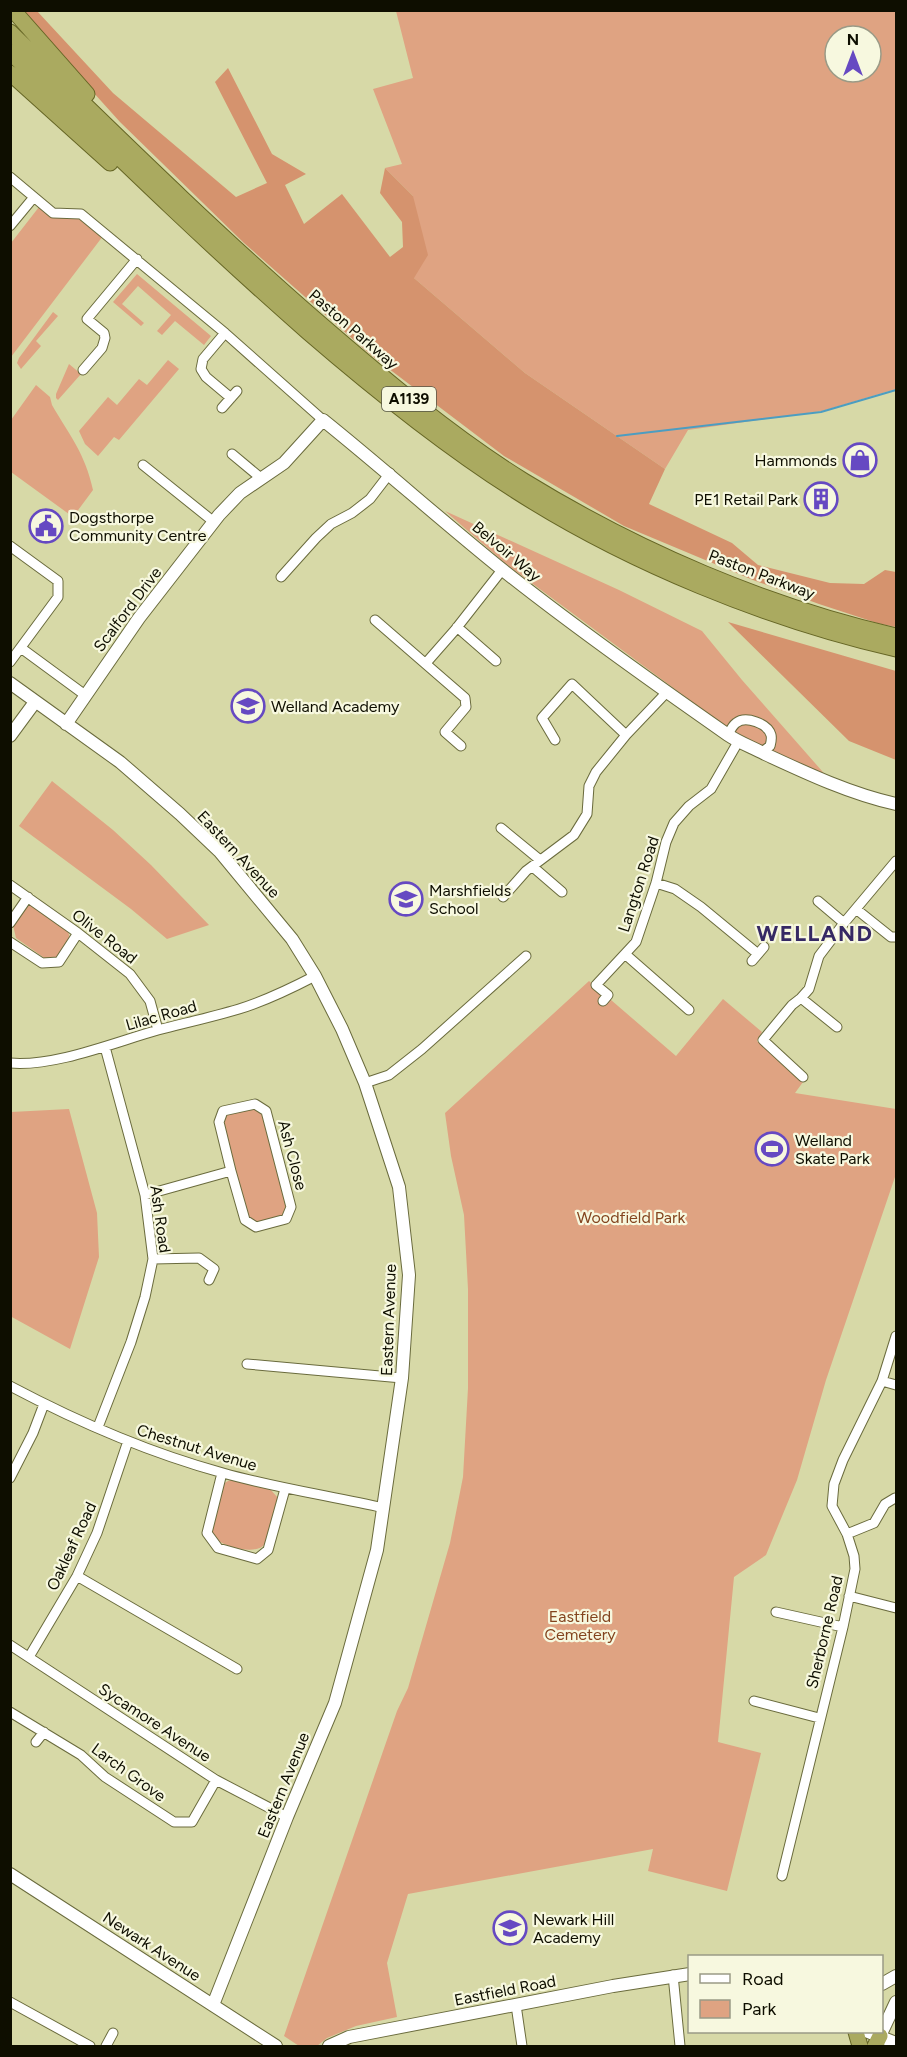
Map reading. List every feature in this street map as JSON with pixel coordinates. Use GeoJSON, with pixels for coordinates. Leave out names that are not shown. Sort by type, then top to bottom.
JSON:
{"type":"FeatureCollection","features":[{"type":"Feature","properties":{"kind":"highway","name":"A1139"},"geometry":{"type":"LineString","coordinates":[[14,10],[162,190]]}},
{"type":"Feature","properties":{"kind":"highway","name":"Paston Parkway"},"geometry":{"type":"LineString","coordinates":[[10,32],[162,190],[270,279],[374,370],[467,443],[565,506],[611,530],[713,576],[765,597],[820,615],[897,636]]}},
{"type":"Feature","properties":{"kind":"highway","name":"Paston Parkway"},"geometry":{"type":"LineString","coordinates":[[10,52],[162,190],[365,381],[461,454],[516,491],[605,541],[656,566],[707,588],[817,627],[897,649]]}},
{"type":"Feature","properties":{"kind":"highway","name":"A1139"},"geometry":{"type":"LineString","coordinates":[[10,73],[111,164],[162,190]]}},
{"type":"Feature","properties":{"kind":"street","name":"Belvoir Way"},"geometry":{"type":"LineString","coordinates":[[10,177],[53,213],[81,214],[225,333],[323,420],[390,473],[502,570],[666,693],[733,739],[798,770],[874,799],[897,804]]}},
{"type":"Feature","properties":{"kind":"street"},"geometry":{"type":"LineString","coordinates":[[10,226],[34,197]]}},
{"type":"Feature","properties":{"kind":"street"},"geometry":{"type":"LineString","coordinates":[[83,370],[102,348],[105,338],[104,333],[87,319],[137,259]]}},
{"type":"Feature","properties":{"kind":"street"},"geometry":{"type":"LineString","coordinates":[[222,408],[234,395],[206,377],[201,369],[203,359],[225,333]]}},
{"type":"Feature","properties":{"kind":"street","name":"Scalford Drive"},"geometry":{"type":"LineString","coordinates":[[66,724],[139,618],[214,522],[240,493],[284,463],[323,420]]}},
{"type":"Feature","properties":{"kind":"street"},"geometry":{"type":"LineString","coordinates":[[232,454],[262,479]]}},
{"type":"Feature","properties":{"kind":"street"},"geometry":{"type":"LineString","coordinates":[[143,465],[214,522]]}},
{"type":"Feature","properties":{"kind":"street"},"geometry":{"type":"LineString","coordinates":[[281,577],[315,538],[331,524],[352,513],[370,499],[390,473]]}},
{"type":"Feature","properties":{"kind":"street"},"geometry":{"type":"LineString","coordinates":[[10,546],[58,581],[58,597],[10,662]]}},
{"type":"Feature","properties":{"kind":"street"},"geometry":{"type":"LineString","coordinates":[[426,663],[458,627],[502,570]]}},
{"type":"Feature","properties":{"kind":"street"},"geometry":{"type":"LineString","coordinates":[[375,620],[465,698],[466,707],[445,732],[460,746]]}},
{"type":"Feature","properties":{"kind":"street"},"geometry":{"type":"LineString","coordinates":[[458,627],[496,661]]}},
{"type":"Feature","properties":{"kind":"street"},"geometry":{"type":"LineString","coordinates":[[21,648],[85,695]]}},
{"type":"Feature","properties":{"kind":"street","name":"Eastern Avenue"},"geometry":{"type":"LineString","coordinates":[[10,683],[120,762],[220,852],[292,939],[315,976],[342,1029],[365,1083],[399,1187],[409,1275],[402,1377],[384,1508],[370,1579],[335,1703],[287,1817],[213,2005]]}},
{"type":"Feature","properties":{"kind":"street"},"geometry":{"type":"LineString","coordinates":[[555,740],[542,718],[572,684],[626,735]]}},
{"type":"Feature","properties":{"kind":"street"},"geometry":{"type":"LineString","coordinates":[[503,897],[526,871],[574,835],[587,814],[591,782],[626,735],[666,693]]}},
{"type":"Feature","properties":{"kind":"street"},"geometry":{"type":"LineString","coordinates":[[10,736],[35,702]]}},
{"type":"Feature","properties":{"kind":"street"},"geometry":{"type":"LineString","coordinates":[[733,739],[736,723],[741,720],[751,720],[767,729],[771,735],[770,746],[762,752]]}},
{"type":"Feature","properties":{"kind":"street","name":"Langton Road"},"geometry":{"type":"LineString","coordinates":[[603,1001],[608,995],[596,985],[636,942],[656,883],[666,842],[674,823],[689,806],[711,789],[733,739]]}},
{"type":"Feature","properties":{"kind":"street"},"geometry":{"type":"LineString","coordinates":[[501,828],[562,892]]}},
{"type":"Feature","properties":{"kind":"street"},"geometry":{"type":"LineString","coordinates":[[803,1077],[763,1040],[792,1005],[809,989],[819,956],[897,861]]}},
{"type":"Feature","properties":{"kind":"street"},"geometry":{"type":"LineString","coordinates":[[656,883],[675,889],[701,907],[758,954]]}},
{"type":"Feature","properties":{"kind":"street","name":"Olive Road"},"geometry":{"type":"LineString","coordinates":[[10,885],[78,933],[135,980],[150,1001],[158,1030]]}},
{"type":"Feature","properties":{"kind":"street"},"geometry":{"type":"LineString","coordinates":[[10,923],[28,897]]}},
{"type":"Feature","properties":{"kind":"street"},"geometry":{"type":"LineString","coordinates":[[818,901],[844,923]]}},
{"type":"Feature","properties":{"kind":"street"},"geometry":{"type":"LineString","coordinates":[[856,909],[891,937],[897,938]]}},
{"type":"Feature","properties":{"kind":"street"},"geometry":{"type":"LineString","coordinates":[[10,942],[42,963],[59,962],[78,933]]}},
{"type":"Feature","properties":{"kind":"street"},"geometry":{"type":"LineString","coordinates":[[626,954],[689,1010]]}},
{"type":"Feature","properties":{"kind":"street"},"geometry":{"type":"LineString","coordinates":[[365,1083],[389,1075],[422,1049],[526,956]]}},
{"type":"Feature","properties":{"kind":"street","name":"Lilac Road"},"geometry":{"type":"LineString","coordinates":[[10,1063],[32,1064],[105,1047],[158,1030],[239,1009],[279,995],[315,976]]}},
{"type":"Feature","properties":{"kind":"street"},"geometry":{"type":"LineString","coordinates":[[801,998],[837,1027]]}},
{"type":"Feature","properties":{"kind":"street","name":"Ash Road"},"geometry":{"type":"LineString","coordinates":[[98,1427],[131,1342],[145,1297],[153,1259],[145,1195],[105,1047]]}},
{"type":"Feature","properties":{"kind":"street","name":"Ash Close"},"geometry":{"type":"LineString","coordinates":[[255,1104],[266,1111],[291,1207],[286,1219],[256,1227],[245,1220],[231,1171],[219,1122],[224,1111],[255,1104]]}},
{"type":"Feature","properties":{"kind":"street"},"geometry":{"type":"LineString","coordinates":[[145,1195],[231,1171]]}},
{"type":"Feature","properties":{"kind":"street"},"geometry":{"type":"LineString","coordinates":[[153,1259],[199,1258],[214,1269],[208,1280]]}},
{"type":"Feature","properties":{"kind":"street","name":"Sherborne Road"},"geometry":{"type":"LineString","coordinates":[[782,1876],[855,1569],[854,1556],[847,1534],[832,1506],[834,1484],[843,1460],[882,1381],[897,1336]]}},
{"type":"Feature","properties":{"kind":"street"},"geometry":{"type":"LineString","coordinates":[[247,1364],[402,1377]]}},
{"type":"Feature","properties":{"kind":"street"},"geometry":{"type":"LineString","coordinates":[[882,1381],[897,1385]]}},
{"type":"Feature","properties":{"kind":"street","name":"Chestnut Avenue"},"geometry":{"type":"LineString","coordinates":[[10,1386],[44,1404],[128,1441],[222,1473],[285,1489],[384,1508]]}},
{"type":"Feature","properties":{"kind":"street"},"geometry":{"type":"LineString","coordinates":[[10,1478],[33,1433],[44,1404]]}},
{"type":"Feature","properties":{"kind":"street","name":"Oakleaf Road"},"geometry":{"type":"LineString","coordinates":[[29,1657],[77,1575],[97,1533],[128,1441]]}},
{"type":"Feature","properties":{"kind":"street"},"geometry":{"type":"LineString","coordinates":[[222,1473],[207,1533],[218,1548],[256,1559],[268,1550],[285,1489]]}},
{"type":"Feature","properties":{"kind":"street"},"geometry":{"type":"LineString","coordinates":[[847,1534],[874,1522],[885,1504],[895,1498]]}},
{"type":"Feature","properties":{"kind":"street"},"geometry":{"type":"LineString","coordinates":[[77,1575],[237,1669]]}},
{"type":"Feature","properties":{"kind":"street"},"geometry":{"type":"LineString","coordinates":[[849,1596],[897,1608]]}},
{"type":"Feature","properties":{"kind":"street"},"geometry":{"type":"LineString","coordinates":[[776,1612],[843,1627]]}},
{"type":"Feature","properties":{"kind":"street","name":"Sycamore Avenue"},"geometry":{"type":"LineString","coordinates":[[10,1645],[216,1780],[287,1817]]}},
{"type":"Feature","properties":{"kind":"street"},"geometry":{"type":"LineString","coordinates":[[754,1701],[819,1718]]}},
{"type":"Feature","properties":{"kind":"street","name":"Larch Grove"},"geometry":{"type":"LineString","coordinates":[[10,1712],[81,1755],[105,1777],[174,1822],[192,1822],[216,1780]]}},
{"type":"Feature","properties":{"kind":"street"},"geometry":{"type":"LineString","coordinates":[[36,1742],[44,1732]]}},
{"type":"Feature","properties":{"kind":"street","name":"Newark Avenue"},"geometry":{"type":"LineString","coordinates":[[10,1874],[276,2046]]}},
{"type":"Feature","properties":{"kind":"street","name":"Eastfield Road"},"geometry":{"type":"LineString","coordinates":[[329,2046],[349,2037],[673,1975],[688,1974]]}},
{"type":"Feature","properties":{"kind":"street"},"geometry":{"type":"LineString","coordinates":[[673,1975],[680,2046]]}},
{"type":"Feature","properties":{"kind":"street"},"geometry":{"type":"LineString","coordinates":[[883,1983],[897,1976]]}},
{"type":"Feature","properties":{"kind":"street"},"geometry":{"type":"LineString","coordinates":[[10,2002],[90,2046]]}},
{"type":"Feature","properties":{"kind":"street"},"geometry":{"type":"LineString","coordinates":[[883,2041],[897,2002]]}},
{"type":"Feature","properties":{"kind":"street"},"geometry":{"type":"LineString","coordinates":[[516,2005],[522,2046]]}},
{"type":"Feature","properties":{"kind":"street"},"geometry":{"type":"LineString","coordinates":[[106,2046],[113,2033]]}},
{"type":"Feature","properties":{"kind":"green space"},"geometry":{"type":"Polygon","coordinates":[[[396,11],[896,11],[896,389],[822,411],[688,430],[665,469],[525,373],[414,278],[413,196],[385,168],[402,164],[373,89],[413,78],[396,11]]]}},
{"type":"Feature","properties":{"kind":"green space"},"geometry":{"type":"Polygon","coordinates":[[[39,207],[50,216],[79,217],[103,236],[11,357],[11,243],[39,207]]]}},
{"type":"Feature","properties":{"kind":"green space"},"geometry":{"type":"Polygon","coordinates":[[[137,274],[211,336],[204,345],[175,321],[162,335],[157,331],[171,315],[138,286],[122,304],[144,323],[141,326],[113,302],[137,274]]]}},
{"type":"Feature","properties":{"kind":"green space"},"geometry":{"type":"Polygon","coordinates":[[[53,312],[58,316],[36,341],[41,346],[21,369],[17,363],[19,358],[53,312]]]}},
{"type":"Feature","properties":{"kind":"green space"},"geometry":{"type":"Polygon","coordinates":[[[168,360],[179,369],[119,440],[114,437],[98,456],[85,444],[79,431],[108,397],[117,405],[139,379],[147,385],[168,360]]]}},
{"type":"Feature","properties":{"kind":"green space"},"geometry":{"type":"Polygon","coordinates":[[[69,364],[81,374],[58,400],[56,394],[69,364]]]}},
{"type":"Feature","properties":{"kind":"green space"},"geometry":{"type":"Polygon","coordinates":[[[36,385],[50,397],[90,477],[93,490],[73,517],[11,472],[11,420],[36,385]]]}},
{"type":"Feature","properties":{"kind":"green space"},"geometry":{"type":"Polygon","coordinates":[[[445,511],[619,590],[702,631],[829,779],[771,753],[722,724],[506,564],[445,511]]]}},
{"type":"Feature","properties":{"kind":"green space"},"geometry":{"type":"Polygon","coordinates":[[[52,781],[113,830],[151,865],[209,925],[167,939],[131,909],[19,826],[52,781]]]}},
{"type":"Feature","properties":{"kind":"green space"},"geometry":{"type":"Polygon","coordinates":[[[33,905],[67,927],[70,939],[56,959],[48,960],[16,938],[13,925],[26,906],[33,905]]]}},
{"type":"Feature","properties":{"kind":"green space"},"geometry":{"type":"Polygon","coordinates":[[[589,981],[676,1056],[723,999],[762,1032],[757,1041],[803,1082],[795,1093],[896,1109],[896,1174],[826,1380],[797,1480],[766,1555],[734,1577],[718,1742],[761,1753],[727,1891],[648,1871],[653,1849],[408,1894],[387,1963],[397,2017],[356,2026],[327,2038],[317,2046],[299,2046],[284,2036],[397,1711],[408,1688],[450,1543],[463,1477],[468,1388],[468,1289],[464,1215],[451,1156],[445,1113],[589,981]]]}},
{"type":"Feature","properties":{"kind":"green space"},"geometry":{"type":"Polygon","coordinates":[[[254,1107],[263,1113],[288,1207],[283,1216],[255,1223],[247,1218],[222,1122],[225,1113],[254,1107]]]}},
{"type":"Feature","properties":{"kind":"green space"},"geometry":{"type":"Polygon","coordinates":[[[69,1109],[97,1213],[99,1257],[70,1349],[10,1316],[11,1112],[69,1109]]]}},
{"type":"Feature","properties":{"kind":"green space"},"geometry":{"type":"Polygon","coordinates":[[[235,1479],[270,1489],[278,1498],[265,1544],[256,1549],[229,1546],[217,1540],[213,1534],[212,1528],[223,1484],[235,1479]]]}},
{"type":"Feature","properties":{"kind":"shaded area"},"geometry":{"type":"Polygon","coordinates":[[[20,11],[37,11],[113,93],[236,197],[267,183],[215,82],[228,68],[272,154],[306,174],[285,185],[304,224],[342,194],[390,257],[403,247],[402,222],[380,193],[385,168],[413,196],[428,255],[414,278],[525,373],[665,469],[649,504],[732,543],[758,565],[830,583],[864,584],[885,570],[896,572],[896,627],[819,604],[753,580],[624,526],[504,456],[372,356],[244,243],[120,122],[20,11]]]}},
{"type":"Feature","properties":{"kind":"shaded area"},"geometry":{"type":"Polygon","coordinates":[[[728,622],[896,671],[896,760],[849,741],[728,622]]]}},
{"type":"Feature","properties":{"kind":"waterway"},"geometry":{"type":"LineString","coordinates":[[617,436],[821,412],[896,390]]}},
{"type":"Feature","properties":{"kind":"place","name":"Hammonds"},"geometry":{"type":"Point","coordinates":[860,460]}},
{"type":"Feature","properties":{"kind":"place","name":"PE1 Retail Park"},"geometry":{"type":"Point","coordinates":[821,499]}},
{"type":"Feature","properties":{"kind":"place","name":"Dogsthorpe Community Centre"},"geometry":{"type":"Point","coordinates":[46,526]}},
{"type":"Feature","properties":{"kind":"place","name":"Welland Academy"},"geometry":{"type":"Point","coordinates":[248,706]}},
{"type":"Feature","properties":{"kind":"place","name":"Marshfields School"},"geometry":{"type":"Point","coordinates":[406,899]}},
{"type":"Feature","properties":{"kind":"place","name":"Welland Skate Park"},"geometry":{"type":"Point","coordinates":[772,1149]}},
{"type":"Feature","properties":{"kind":"place","name":"Newark Hill Academy"},"geometry":{"type":"Point","coordinates":[510,1928]}},
{"type":"Feature","properties":{"kind":"district","name":"WELLAND"},"geometry":{"type":"Point","coordinates":[815,933]}},
{"type":"Feature","properties":{"kind":"park label","name":"Woodfield Park"},"geometry":{"type":"Point","coordinates":[631,1217]}},
{"type":"Feature","properties":{"kind":"park label","name":"Eastfield Cemetery"},"geometry":{"type":"Point","coordinates":[580,1625]}}]}
